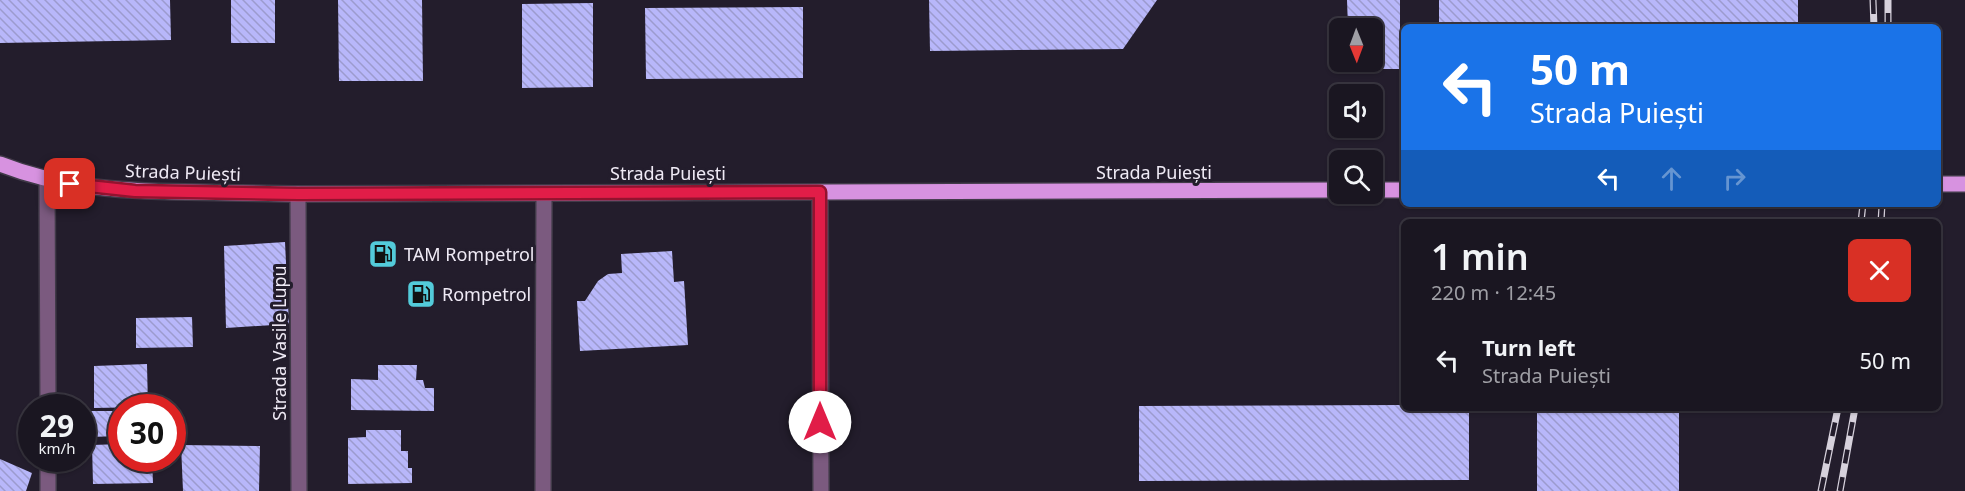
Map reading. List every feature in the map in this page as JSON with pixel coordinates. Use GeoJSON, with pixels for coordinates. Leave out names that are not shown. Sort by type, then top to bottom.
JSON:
{"type":"FeatureCollection","features":[{"type":"Feature","properties":{"kind":"main road","name":"Strada Puiești"},"geometry":{"type":"LineString","coordinates":[[0,164],[47,180],[100,189],[135,191],[298,194],[544,194],[1329,190]]}},
{"type":"Feature","properties":{"kind":"main road"},"geometry":{"type":"LineString","coordinates":[[1941,184],[1965,184]]}},
{"type":"Feature","properties":{"kind":"main road"},"geometry":{"type":"LineString","coordinates":[[1383,190],[1401,190]]}},
{"type":"Feature","properties":{"kind":"street"},"geometry":{"type":"LineString","coordinates":[[47,180],[48,394]]}},
{"type":"Feature","properties":{"kind":"street"},"geometry":{"type":"LineString","coordinates":[[820,192],[821,491]]}},
{"type":"Feature","properties":{"kind":"street","name":"Strada Vasile Lupu"},"geometry":{"type":"LineString","coordinates":[[298,194],[299,491]]}},
{"type":"Feature","properties":{"kind":"street"},"geometry":{"type":"LineString","coordinates":[[543,491],[544,194]]}},
{"type":"Feature","properties":{"kind":"street"},"geometry":{"type":"LineString","coordinates":[[48,472],[48,491]]}},
{"type":"Feature","properties":{"kind":"building"},"geometry":{"type":"Polygon","coordinates":[[[0,0],[170,0],[171,40],[0,43],[0,0]]]}},
{"type":"Feature","properties":{"kind":"building"},"geometry":{"type":"Polygon","coordinates":[[[231,0],[275,0],[275,43],[231,43],[231,0]]]}},
{"type":"Feature","properties":{"kind":"building"},"geometry":{"type":"Polygon","coordinates":[[[338,0],[422,0],[423,81],[339,81],[338,0]]]}},
{"type":"Feature","properties":{"kind":"building"},"geometry":{"type":"Polygon","coordinates":[[[929,0],[1157,0],[1123,49],[930,51],[929,0]]]}},
{"type":"Feature","properties":{"kind":"building"},"geometry":{"type":"Polygon","coordinates":[[[1347,0],[1400,0],[1400,69],[1383,69],[1383,18],[1348,18],[1347,0]]]}},
{"type":"Feature","properties":{"kind":"building"},"geometry":{"type":"Polygon","coordinates":[[[1439,0],[1798,0],[1798,24],[1439,24],[1439,0]]]}},
{"type":"Feature","properties":{"kind":"building"},"geometry":{"type":"Polygon","coordinates":[[[593,3],[593,87],[522,88],[522,4],[593,3]]]}},
{"type":"Feature","properties":{"kind":"building"},"geometry":{"type":"Polygon","coordinates":[[[803,7],[803,78],[646,79],[645,8],[803,7]]]}},
{"type":"Feature","properties":{"kind":"building"},"geometry":{"type":"Polygon","coordinates":[[[285,242],[289,324],[226,328],[224,246],[285,242]]]}},
{"type":"Feature","properties":{"kind":"building"},"geometry":{"type":"Polygon","coordinates":[[[672,251],[674,282],[684,281],[688,345],[580,351],[577,301],[585,301],[598,281],[608,274],[622,273],[621,254],[672,251]]]}},
{"type":"Feature","properties":{"kind":"building"},"geometry":{"type":"Polygon","coordinates":[[[192,317],[193,347],[136,348],[136,318],[192,317]]]}},
{"type":"Feature","properties":{"kind":"building"},"geometry":{"type":"Polygon","coordinates":[[[147,364],[148,394],[108,394],[108,408],[96,408],[94,366],[147,364]]]}},
{"type":"Feature","properties":{"kind":"building"},"geometry":{"type":"Polygon","coordinates":[[[378,365],[417,365],[416,380],[423,380],[425,388],[434,388],[434,411],[351,410],[351,379],[378,380],[378,365]]]}},
{"type":"Feature","properties":{"kind":"building"},"geometry":{"type":"Polygon","coordinates":[[[1401,405],[1401,411],[1469,411],[1469,480],[1139,481],[1139,406],[1401,405]]]}},
{"type":"Feature","properties":{"kind":"building"},"geometry":{"type":"Polygon","coordinates":[[[96,411],[108,411],[108,436],[96,437],[96,411]]]}},
{"type":"Feature","properties":{"kind":"building"},"geometry":{"type":"Polygon","coordinates":[[[1537,411],[1679,411],[1679,491],[1537,491],[1537,411]]]}},
{"type":"Feature","properties":{"kind":"building"},"geometry":{"type":"Polygon","coordinates":[[[366,430],[401,430],[401,451],[408,451],[408,468],[412,468],[412,483],[348,484],[348,438],[366,437],[366,430]]]}},
{"type":"Feature","properties":{"kind":"building"},"geometry":{"type":"Polygon","coordinates":[[[108,444],[108,472],[153,472],[153,483],[93,484],[93,472],[96,472],[96,445],[108,444]]]}},
{"type":"Feature","properties":{"kind":"building"},"geometry":{"type":"Polygon","coordinates":[[[186,445],[260,446],[259,491],[183,491],[182,472],[186,472],[186,445]]]}},
{"type":"Feature","properties":{"kind":"building"},"geometry":{"type":"Polygon","coordinates":[[[0,459],[18,467],[18,472],[32,473],[26,491],[0,491],[0,459]]]}},
{"type":"Feature","properties":{"kind":"railway"},"geometry":{"type":"LineString","coordinates":[[1873,0],[1874,24]]}},
{"type":"Feature","properties":{"kind":"railway"},"geometry":{"type":"LineString","coordinates":[[1888,0],[1888,24]]}},
{"type":"Feature","properties":{"kind":"railway"},"geometry":{"type":"LineString","coordinates":[[1861,219],[1863,207]]}},
{"type":"Feature","properties":{"kind":"railway"},"geometry":{"type":"LineString","coordinates":[[1881,219],[1882,207]]}},
{"type":"Feature","properties":{"kind":"railway"},"geometry":{"type":"LineString","coordinates":[[1821,491],[1837,411]]}},
{"type":"Feature","properties":{"kind":"railway"},"geometry":{"type":"LineString","coordinates":[[1840,491],[1854,411]]}},
{"type":"Feature","properties":{"kind":"place","name":"TAM Rompetrol"},"geometry":{"type":"Point","coordinates":[383,254]}},
{"type":"Feature","properties":{"kind":"place","name":"Rompetrol"},"geometry":{"type":"Point","coordinates":[421,294]}},
{"type":"Feature","properties":{"kind":"route"},"geometry":{"type":"LineString","coordinates":[[70,184],[135,191],[298,194],[820,192],[820,422]]}}]}
